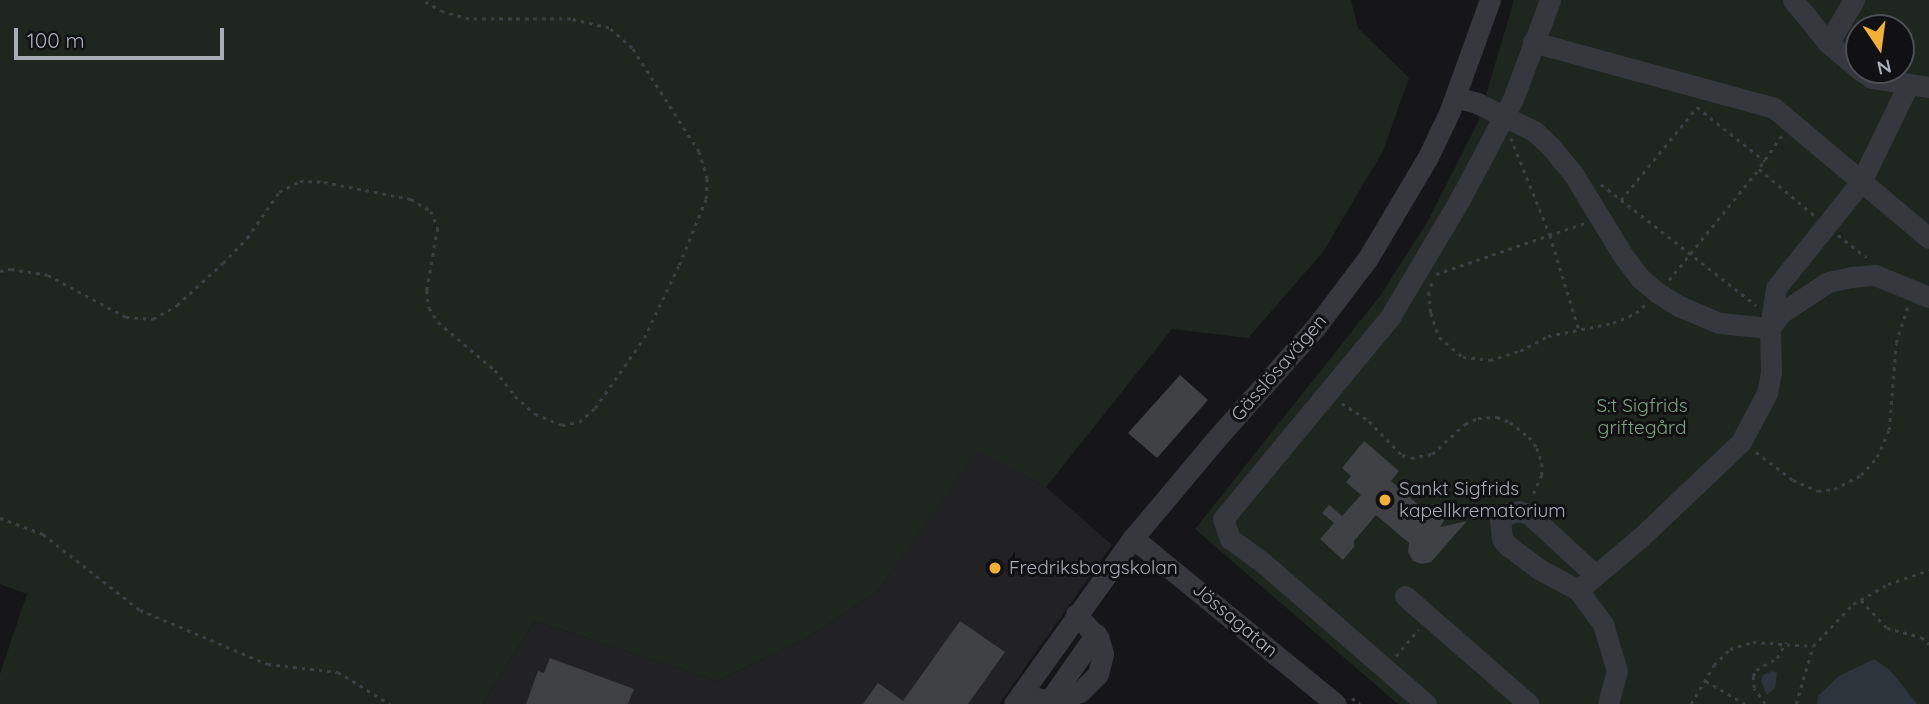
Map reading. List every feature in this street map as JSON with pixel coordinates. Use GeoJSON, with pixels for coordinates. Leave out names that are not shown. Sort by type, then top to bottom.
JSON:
{"type":"FeatureCollection","features":[{"type":"Feature","properties":{"kind":"street","name":"Gässlösavägen"},"geometry":{"type":"LineString","coordinates":[[1017,699],[1133,538],[1216,439],[1315,328],[1368,258],[1428,157],[1455,97],[1490,0]]}},
{"type":"Feature","properties":{"kind":"street"},"geometry":{"type":"LineString","coordinates":[[1426,704],[1262,562],[1230,539],[1223,519],[1390,317],[1459,201],[1503,116],[1550,0]]}},
{"type":"Feature","properties":{"kind":"street"},"geometry":{"type":"LineString","coordinates":[[1793,0],[1828,43],[1845,58]]}},
{"type":"Feature","properties":{"kind":"street"},"geometry":{"type":"LineString","coordinates":[[1828,43],[1854,0]]}},
{"type":"Feature","properties":{"kind":"street"},"geometry":{"type":"LineString","coordinates":[[1533,42],[1773,108],[1790,125],[1929,238]]}},
{"type":"Feature","properties":{"kind":"street"},"geometry":{"type":"LineString","coordinates":[[1578,590],[1741,442],[1767,393],[1771,372],[1770,328],[1776,288],[1861,182],[1919,86]]}},
{"type":"Feature","properties":{"kind":"street"},"geometry":{"type":"LineString","coordinates":[[1455,97],[1534,131],[1564,162],[1640,278],[1658,293],[1679,306],[1719,323],[1770,328]]}},
{"type":"Feature","properties":{"kind":"street"},"geometry":{"type":"LineString","coordinates":[[1770,328],[1781,313],[1828,282],[1875,275],[1925,289]]}},
{"type":"Feature","properties":{"kind":"street"},"geometry":{"type":"LineString","coordinates":[[1595,575],[1522,512],[1508,513],[1500,521],[1502,539],[1539,569],[1578,590],[1603,624],[1616,671],[1608,704]]}},
{"type":"Feature","properties":{"kind":"street","name":"Jössagatan"},"geometry":{"type":"LineString","coordinates":[[1133,538],[1336,704]]}},
{"type":"Feature","properties":{"kind":"street"},"geometry":{"type":"LineString","coordinates":[[1405,596],[1529,704]]}},
{"type":"Feature","properties":{"kind":"street"},"geometry":{"type":"LineString","coordinates":[[1017,699],[1049,701],[1080,692],[1098,674],[1103,654],[1096,634],[1076,614]]}},
{"type":"Feature","properties":{"kind":"path"},"geometry":{"type":"LineString","coordinates":[[0,271],[11,269],[48,275],[126,317],[153,319],[177,306],[223,263],[247,238],[279,192],[300,181],[324,182],[411,199],[431,211],[438,228],[427,290],[429,308],[438,322],[495,369],[515,396],[535,414],[562,425],[579,422],[595,408],[644,338],[679,265],[706,199],[708,179],[699,152],[632,48],[609,28],[571,19],[469,19],[443,12],[421,0]]}},
{"type":"Feature","properties":{"kind":"path"},"geometry":{"type":"LineString","coordinates":[[1621,200],[1697,107],[1765,161]]}},
{"type":"Feature","properties":{"kind":"path"},"geometry":{"type":"LineString","coordinates":[[1600,218],[1435,274],[1429,292],[1431,313],[1439,337],[1463,357],[1490,359],[1520,351],[1548,336],[1613,323],[1636,313],[1658,293],[1691,254],[1759,169],[1790,125]]}},
{"type":"Feature","properties":{"kind":"path"},"geometry":{"type":"LineString","coordinates":[[1523,126],[1511,139],[1550,235],[1579,330]]}},
{"type":"Feature","properties":{"kind":"path"},"geometry":{"type":"LineString","coordinates":[[1759,169],[1875,264],[1875,275]]}},
{"type":"Feature","properties":{"kind":"path"},"geometry":{"type":"LineString","coordinates":[[1600,184],[1765,312],[1770,328]]}},
{"type":"Feature","properties":{"kind":"path"},"geometry":{"type":"LineString","coordinates":[[1741,442],[1793,480],[1818,491],[1834,489],[1861,475],[1877,457],[1889,430],[1896,343],[1906,310],[1925,289]]}},
{"type":"Feature","properties":{"kind":"path"},"geometry":{"type":"LineString","coordinates":[[1327,396],[1357,412],[1402,455],[1412,458],[1432,454],[1465,424],[1478,418],[1497,417],[1510,422],[1538,448],[1542,463],[1539,483],[1522,512]]}},
{"type":"Feature","properties":{"kind":"path"},"geometry":{"type":"LineString","coordinates":[[0,518],[43,534],[140,610],[268,664],[338,672],[390,704]]}},
{"type":"Feature","properties":{"kind":"path"},"geometry":{"type":"LineString","coordinates":[[1796,704],[1813,646],[1861,600],[1888,584],[1929,570]]}},
{"type":"Feature","properties":{"kind":"path"},"geometry":{"type":"LineString","coordinates":[[1861,600],[1887,628],[1921,638],[1929,644]]}},
{"type":"Feature","properties":{"kind":"path"},"geometry":{"type":"LineString","coordinates":[[1385,670],[1429,617]]}},
{"type":"Feature","properties":{"kind":"path"},"geometry":{"type":"LineString","coordinates":[[1691,704],[1722,656],[1739,645],[1786,642],[1813,646]]}},
{"type":"Feature","properties":{"kind":"path"},"geometry":{"type":"LineString","coordinates":[[1765,704],[1754,688],[1753,676],[1756,670],[1777,658],[1786,642]]}},
{"type":"Feature","properties":{"kind":"path"},"geometry":{"type":"LineString","coordinates":[[1705,680],[1745,704]]}},
{"type":"Feature","properties":{"kind":"shaded area","name":"Fredriksborgskolan"},"geometry":{"type":"Polygon","coordinates":[[[977,450],[1046,487],[1112,545],[999,704],[482,704],[535,621],[718,681],[807,638],[878,591],[977,450]]]}},
{"type":"Feature","properties":{"kind":"shaded area"},"geometry":{"type":"Polygon","coordinates":[[[1874,659],[1890,670],[1917,704],[1817,704],[1818,696],[1839,676],[1874,659]]]}},
{"type":"Feature","properties":{"kind":"shaded area"},"geometry":{"type":"Polygon","coordinates":[[[1773,671],[1777,673],[1775,688],[1767,695],[1761,681],[1763,675],[1773,671]]]}},
{"type":"Feature","properties":{"kind":"green space"},"geometry":{"type":"Polygon","coordinates":[[[0,0],[1351,0],[1358,28],[1409,78],[1383,151],[1323,252],[1248,338],[1172,329],[1046,487],[977,451],[878,591],[807,638],[718,681],[535,621],[482,704],[0,704],[0,674],[27,594],[0,584],[0,0]]]}},
{"type":"Feature","properties":{"kind":"green space","name":"S:t Sigfrids griftegård"},"geometry":{"type":"Polygon","coordinates":[[[1514,0],[1929,0],[1929,704],[1398,704],[1195,529],[1380,296],[1428,221],[1478,122],[1514,0]]]}},
{"type":"Feature","properties":{"kind":"building"},"geometry":{"type":"Polygon","coordinates":[[[1180,375],[1208,400],[1157,458],[1128,433],[1180,375]]]}},
{"type":"Feature","properties":{"kind":"building","name":"Sankt Sigfrids kapellkrematorium"},"geometry":{"type":"Polygon","coordinates":[[[1364,441],[1399,471],[1391,481],[1431,516],[1435,511],[1443,512],[1444,521],[1440,527],[1467,521],[1431,562],[1422,564],[1413,561],[1408,552],[1409,543],[1376,515],[1354,541],[1354,547],[1343,560],[1320,539],[1334,523],[1322,513],[1329,505],[1342,516],[1361,495],[1346,482],[1351,476],[1342,468],[1364,441]]]}},
{"type":"Feature","properties":{"kind":"building"},"geometry":{"type":"Polygon","coordinates":[[[960,621],[1005,652],[968,704],[863,704],[878,683],[903,701],[960,621]]]}},
{"type":"Feature","properties":{"kind":"building"},"geometry":{"type":"Polygon","coordinates":[[[550,658],[634,689],[628,704],[526,704],[538,671],[544,673],[550,658]]]}},
{"type":"Feature","properties":{"kind":"place","name":"Sankt Sigfrids kapellkrematorium"},"geometry":{"type":"Point","coordinates":[1385,500]}},
{"type":"Feature","properties":{"kind":"place","name":"Fredriksborgskolan"},"geometry":{"type":"Point","coordinates":[995,568]}}]}
